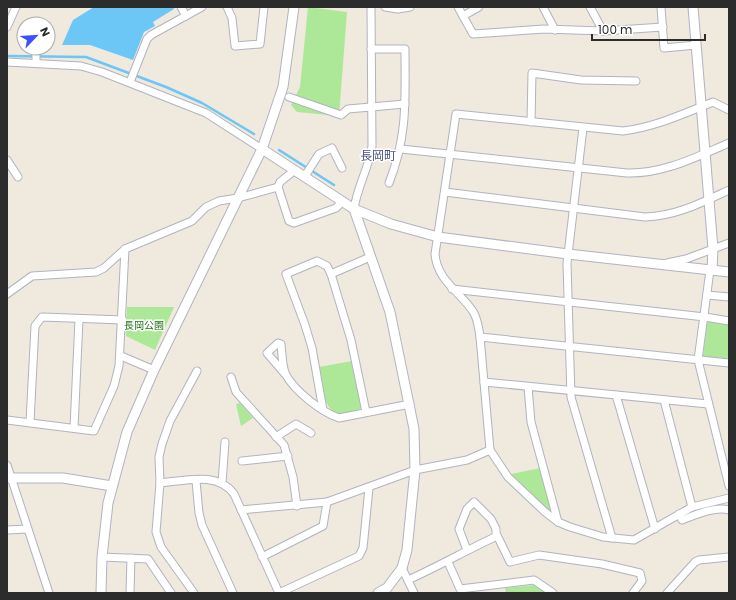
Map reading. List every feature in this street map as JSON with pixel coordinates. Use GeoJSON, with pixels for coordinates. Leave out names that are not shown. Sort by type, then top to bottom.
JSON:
{"type":"FeatureCollection","features":[{"type":"Feature","properties":{"kind":"street"},"geometry":{"type":"LineString","coordinates":[[7,27],[16,7]]}},
{"type":"Feature","properties":{"kind":"street"},"geometry":{"type":"LineString","coordinates":[[181,7],[186,16]]}},
{"type":"Feature","properties":{"kind":"street"},"geometry":{"type":"LineString","coordinates":[[130,80],[147,39],[202,7]]}},
{"type":"Feature","properties":{"kind":"street"},"geometry":{"type":"LineString","coordinates":[[228,7],[232,18],[235,46],[260,44],[264,7]]}},
{"type":"Feature","properties":{"kind":"street"},"geometry":{"type":"LineString","coordinates":[[101,593],[102,557],[112,486],[127,432],[154,370],[262,149],[283,87],[294,7]]}},
{"type":"Feature","properties":{"kind":"street"},"geometry":{"type":"LineString","coordinates":[[371,7],[372,106],[370,159],[358,189],[354,210],[390,312],[414,429],[415,470],[407,550],[402,568],[387,588],[378,593]]}},
{"type":"Feature","properties":{"kind":"street"},"geometry":{"type":"LineString","coordinates":[[385,7],[398,9],[410,7]]}},
{"type":"Feature","properties":{"kind":"street"},"geometry":{"type":"LineString","coordinates":[[458,7],[473,34],[555,30],[603,31],[663,27]]}},
{"type":"Feature","properties":{"kind":"street"},"geometry":{"type":"LineString","coordinates":[[463,16],[480,7]]}},
{"type":"Feature","properties":{"kind":"street"},"geometry":{"type":"LineString","coordinates":[[543,7],[555,30]]}},
{"type":"Feature","properties":{"kind":"street"},"geometry":{"type":"LineString","coordinates":[[590,7],[603,31]]}},
{"type":"Feature","properties":{"kind":"street"},"geometry":{"type":"LineString","coordinates":[[661,7],[664,48],[696,45]]}},
{"type":"Feature","properties":{"kind":"street"},"geometry":{"type":"LineString","coordinates":[[693,7],[713,249],[698,360],[729,486]]}},
{"type":"Feature","properties":{"kind":"street"},"geometry":{"type":"LineString","coordinates":[[371,49],[404,49],[405,104],[401,149],[389,183]]}},
{"type":"Feature","properties":{"kind":"street"},"geometry":{"type":"LineString","coordinates":[[36,56],[36,62]]}},
{"type":"Feature","properties":{"kind":"street"},"geometry":{"type":"LineString","coordinates":[[7,62],[36,62],[82,66],[130,80],[206,113],[295,170],[306,175],[343,200],[354,210],[391,224],[438,237],[568,254],[729,272]]}},
{"type":"Feature","properties":{"kind":"street"},"geometry":{"type":"LineString","coordinates":[[531,122],[532,73],[581,80],[636,81]]}},
{"type":"Feature","properties":{"kind":"street"},"geometry":{"type":"LineString","coordinates":[[289,97],[341,115],[348,108],[405,104]]}},
{"type":"Feature","properties":{"kind":"street"},"geometry":{"type":"LineString","coordinates":[[729,110],[713,102],[643,129],[623,131],[456,114],[438,237],[436,262],[442,275],[452,289],[474,314],[480,337],[490,450],[508,477],[545,512],[558,522],[570,527],[612,538],[634,540],[692,507],[729,498]]}},
{"type":"Feature","properties":{"kind":"street"},"geometry":{"type":"LineString","coordinates":[[583,128],[577,168],[568,254],[571,398],[612,538]]}},
{"type":"Feature","properties":{"kind":"street"},"geometry":{"type":"LineString","coordinates":[[401,149],[577,168],[644,173],[669,168],[729,143]]}},
{"type":"Feature","properties":{"kind":"street"},"geometry":{"type":"LineString","coordinates":[[306,175],[319,154],[332,148],[342,168]]}},
{"type":"Feature","properties":{"kind":"street"},"geometry":{"type":"LineString","coordinates":[[7,160],[18,177]]}},
{"type":"Feature","properties":{"kind":"street"},"geometry":{"type":"LineString","coordinates":[[295,170],[280,182],[278,187],[289,221],[294,223],[336,208],[343,200]]}},
{"type":"Feature","properties":{"kind":"street"},"geometry":{"type":"LineString","coordinates":[[7,294],[32,276],[96,272],[104,268],[125,249],[192,221],[206,207],[219,201],[238,198],[278,187]]}},
{"type":"Feature","properties":{"kind":"street"},"geometry":{"type":"LineString","coordinates":[[445,192],[645,217],[661,216],[680,212],[729,190]]}},
{"type":"Feature","properties":{"kind":"street"},"geometry":{"type":"LineString","coordinates":[[660,264],[686,259],[729,243]]}},
{"type":"Feature","properties":{"kind":"street"},"geometry":{"type":"LineString","coordinates":[[7,420],[94,431],[114,386],[121,356],[125,249]]}},
{"type":"Feature","properties":{"kind":"street"},"geometry":{"type":"LineString","coordinates":[[330,274],[370,257]]}},
{"type":"Feature","properties":{"kind":"street"},"geometry":{"type":"LineString","coordinates":[[323,410],[312,348],[303,318],[286,274],[318,261],[325,264],[330,274],[351,340],[366,412]]}},
{"type":"Feature","properties":{"kind":"street"},"geometry":{"type":"LineString","coordinates":[[452,289],[705,317],[729,321]]}},
{"type":"Feature","properties":{"kind":"street"},"geometry":{"type":"LineString","coordinates":[[707,295],[729,297]]}},
{"type":"Feature","properties":{"kind":"street"},"geometry":{"type":"LineString","coordinates":[[30,422],[35,326],[42,317],[123,320]]}},
{"type":"Feature","properties":{"kind":"street"},"geometry":{"type":"LineString","coordinates":[[74,428],[79,319]]}},
{"type":"Feature","properties":{"kind":"street"},"geometry":{"type":"LineString","coordinates":[[480,337],[729,363]]}},
{"type":"Feature","properties":{"kind":"street"},"geometry":{"type":"LineString","coordinates":[[121,356],[154,370]]}},
{"type":"Feature","properties":{"kind":"street"},"geometry":{"type":"LineString","coordinates":[[194,593],[157,539],[160,483],[159,457],[166,430],[184,393],[197,371]]}},
{"type":"Feature","properties":{"kind":"street"},"geometry":{"type":"LineString","coordinates":[[285,374],[309,400],[323,410],[339,418],[410,404]]}},
{"type":"Feature","properties":{"kind":"street"},"geometry":{"type":"LineString","coordinates":[[231,377],[236,392],[284,445],[288,456],[297,506]]}},
{"type":"Feature","properties":{"kind":"street"},"geometry":{"type":"LineString","coordinates":[[484,382],[708,404]]}},
{"type":"Feature","properties":{"kind":"street"},"geometry":{"type":"LineString","coordinates":[[528,387],[531,422],[558,522]]}},
{"type":"Feature","properties":{"kind":"street"},"geometry":{"type":"LineString","coordinates":[[616,395],[655,529]]}},
{"type":"Feature","properties":{"kind":"street"},"geometry":{"type":"LineString","coordinates":[[664,400],[692,507]]}},
{"type":"Feature","properties":{"kind":"street"},"geometry":{"type":"LineString","coordinates":[[276,437],[296,424],[311,433]]}},
{"type":"Feature","properties":{"kind":"street"},"geometry":{"type":"LineString","coordinates":[[222,483],[225,442]]}},
{"type":"Feature","properties":{"kind":"street"},"geometry":{"type":"LineString","coordinates":[[241,510],[297,506],[327,502],[415,470],[467,460],[490,450]]}},
{"type":"Feature","properties":{"kind":"street"},"geometry":{"type":"LineString","coordinates":[[242,461],[288,456]]}},
{"type":"Feature","properties":{"kind":"street"},"geometry":{"type":"LineString","coordinates":[[7,465],[9,478],[49,593]]}},
{"type":"Feature","properties":{"kind":"street"},"geometry":{"type":"LineString","coordinates":[[9,478],[63,478],[112,486]]}},
{"type":"Feature","properties":{"kind":"street"},"geometry":{"type":"LineString","coordinates":[[160,483],[213,479],[222,483],[234,494],[279,593],[358,556],[363,548],[369,488]]}},
{"type":"Feature","properties":{"kind":"street"},"geometry":{"type":"LineString","coordinates":[[196,481],[199,513],[202,525],[233,593]]}},
{"type":"Feature","properties":{"kind":"street"},"geometry":{"type":"LineString","coordinates":[[262,557],[323,526],[327,502]]}},
{"type":"Feature","properties":{"kind":"street"},"geometry":{"type":"LineString","coordinates":[[467,550],[459,529],[467,509],[474,502],[491,519],[496,529],[497,536],[510,562],[539,555],[602,564],[640,573],[642,581],[633,593]]}},
{"type":"Feature","properties":{"kind":"street"},"geometry":{"type":"LineString","coordinates":[[679,514],[682,520],[707,512],[722,509],[729,510]]}},
{"type":"Feature","properties":{"kind":"street"},"geometry":{"type":"LineString","coordinates":[[7,530],[27,529]]}},
{"type":"Feature","properties":{"kind":"street"},"geometry":{"type":"LineString","coordinates":[[408,580],[448,562],[454,556],[497,536]]}},
{"type":"Feature","properties":{"kind":"street"},"geometry":{"type":"LineString","coordinates":[[102,557],[148,559],[171,593]]}},
{"type":"Feature","properties":{"kind":"street"},"geometry":{"type":"LineString","coordinates":[[667,593],[699,560],[729,557]]}},
{"type":"Feature","properties":{"kind":"street"},"geometry":{"type":"LineString","coordinates":[[130,593],[131,558]]}},
{"type":"Feature","properties":{"kind":"street"},"geometry":{"type":"LineString","coordinates":[[448,562],[460,589],[534,580],[553,593]]}},
{"type":"Feature","properties":{"kind":"street"},"geometry":{"type":"LineString","coordinates":[[402,568],[414,593]]}},
{"type":"Feature","properties":{"kind":"green space"},"geometry":{"type":"Polygon","coordinates":[[[308,7],[347,12],[339,116],[297,112],[291,105],[300,87],[308,7]]]}},
{"type":"Feature","properties":{"kind":"green space","name":"長岡公園"},"geometry":{"type":"Polygon","coordinates":[[[127,307],[174,307],[155,350],[126,336],[127,307]]]}},
{"type":"Feature","properties":{"kind":"green space"},"geometry":{"type":"Polygon","coordinates":[[[711,320],[729,324],[729,360],[705,358],[703,356],[707,322],[711,320]]]}},
{"type":"Feature","properties":{"kind":"green space"},"geometry":{"type":"Polygon","coordinates":[[[352,361],[361,407],[355,412],[339,413],[333,411],[328,406],[323,391],[319,367],[352,361]]]}},
{"type":"Feature","properties":{"kind":"green space"},"geometry":{"type":"Polygon","coordinates":[[[240,403],[253,418],[241,426],[236,404],[240,403]]]}},
{"type":"Feature","properties":{"kind":"green space"},"geometry":{"type":"Polygon","coordinates":[[[541,468],[552,508],[549,511],[511,474],[541,468]]]}},
{"type":"Feature","properties":{"kind":"green space"},"geometry":{"type":"Polygon","coordinates":[[[535,585],[547,593],[506,593],[505,588],[535,585]]]}},
{"type":"Feature","properties":{"kind":"water"},"geometry":{"type":"Polygon","coordinates":[[[94,7],[173,7],[174,9],[153,22],[155,26],[144,32],[133,60],[90,45],[62,45],[73,20],[94,7]]]}},
{"type":"Feature","properties":{"kind":"waterway"},"geometry":{"type":"LineString","coordinates":[[7,56],[86,57],[166,87],[202,103],[254,134]]}},
{"type":"Feature","properties":{"kind":"waterway"},"geometry":{"type":"LineString","coordinates":[[279,150],[334,185]]}},
{"type":"Feature","properties":{"kind":"district","name":"長岡町"},"geometry":{"type":"Point","coordinates":[378,155]}}]}
